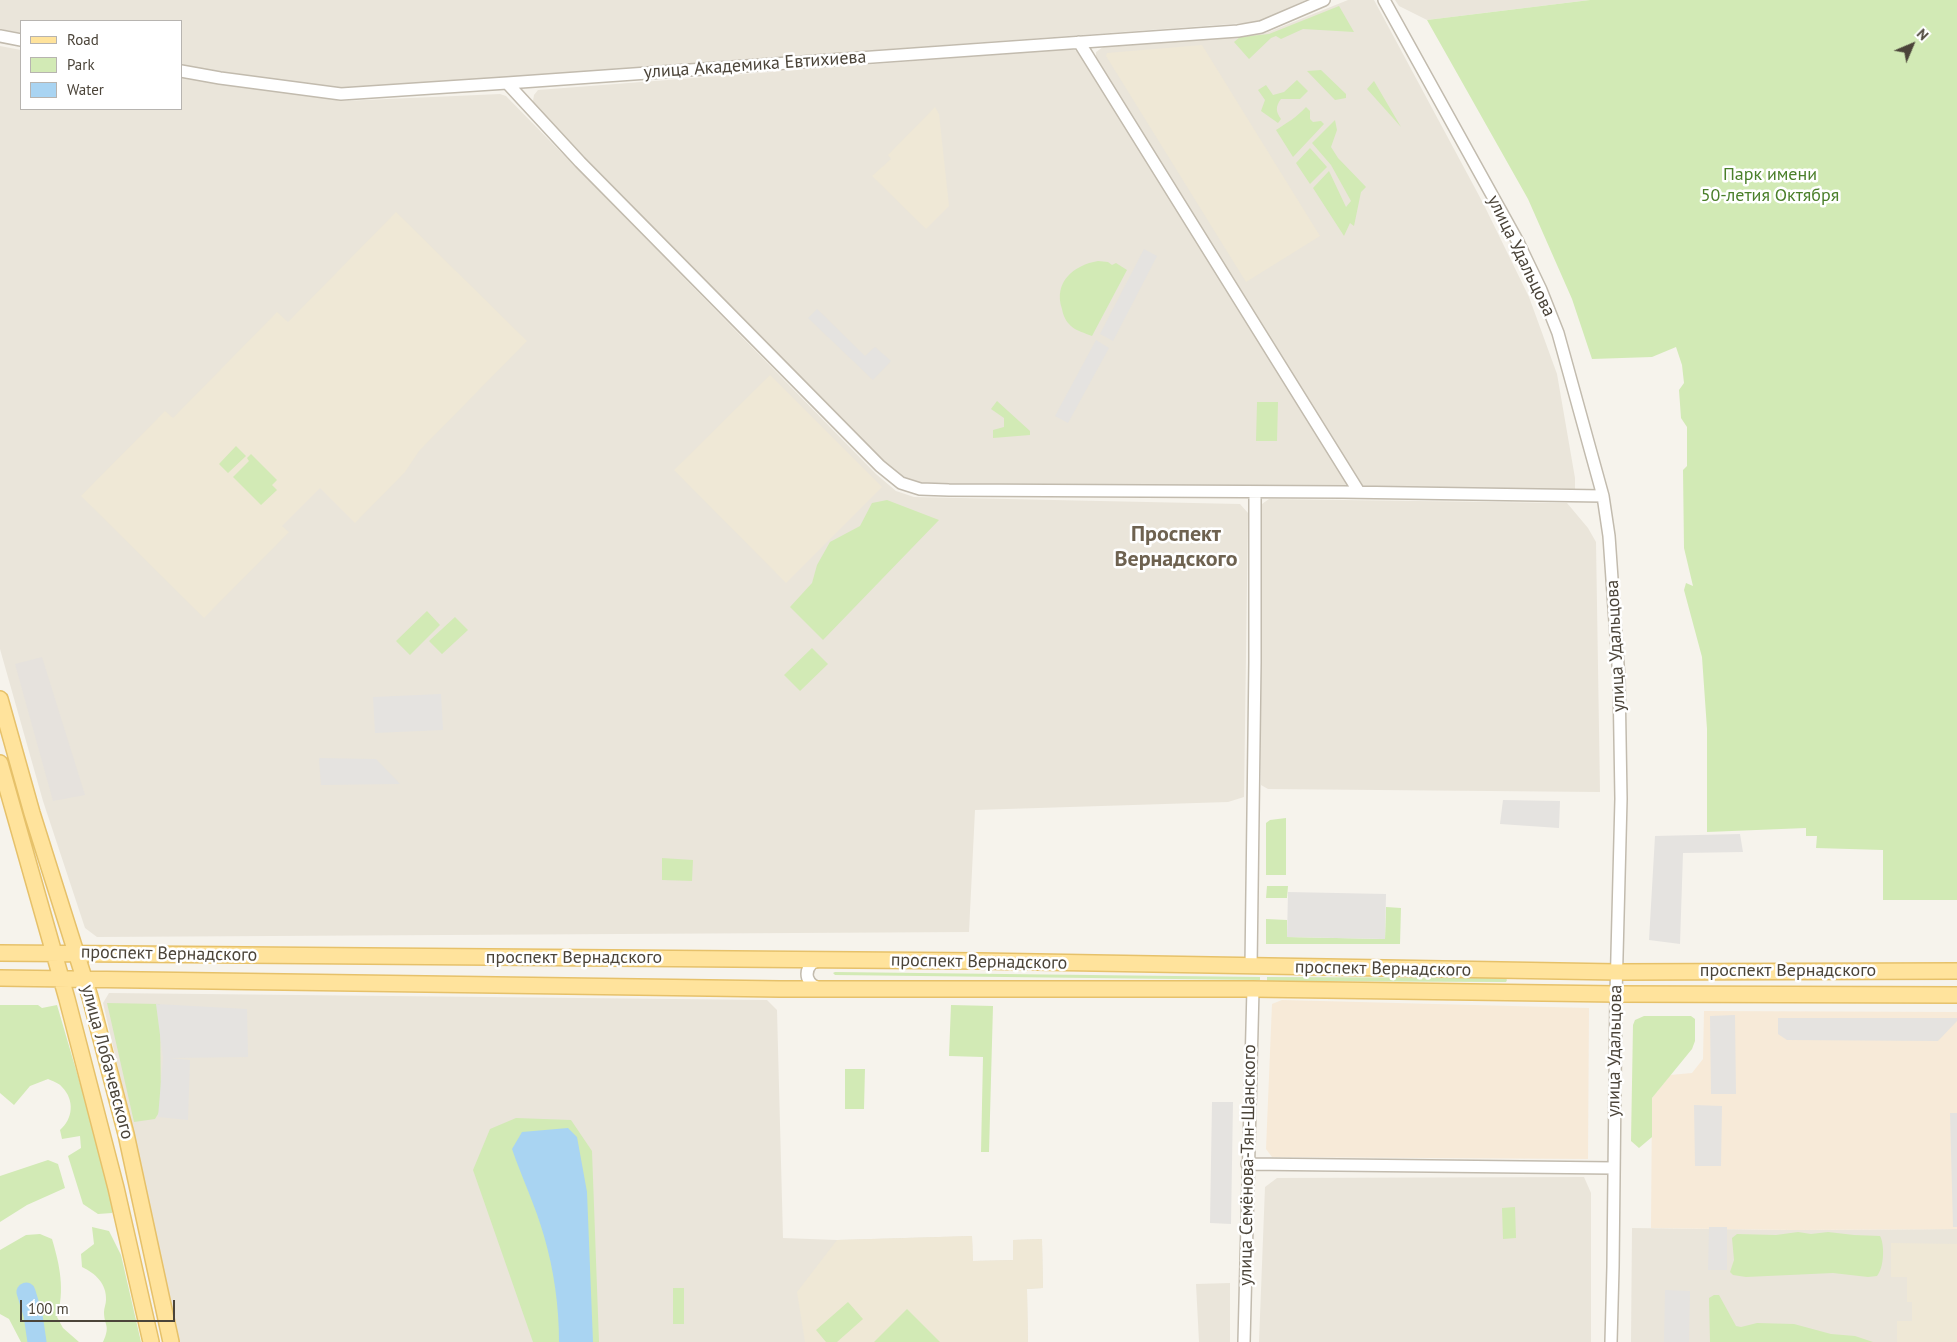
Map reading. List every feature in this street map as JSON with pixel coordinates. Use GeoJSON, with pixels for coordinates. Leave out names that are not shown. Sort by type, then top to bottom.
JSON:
{"type":"FeatureCollection","features":[{"type":"Feature","properties":{"kind":"main road","name":"улица Лобачевского"},"geometry":{"type":"LineString","coordinates":[[0,700],[32,813],[85,979],[126,1134],[171,1342]]}},
{"type":"Feature","properties":{"kind":"main road","name":"улица Лобачевского"},"geometry":{"type":"LineString","coordinates":[[0,764],[52,953],[67,999],[116,1188],[151,1342]]}},
{"type":"Feature","properties":{"kind":"main road","name":"проспект Вернадского"},"geometry":{"type":"LineString","coordinates":[[0,953],[1040,962],[1617,972],[1957,971]]}},
{"type":"Feature","properties":{"kind":"main road","name":"проспект Вернадского"},"geometry":{"type":"LineString","coordinates":[[0,978],[820,988],[1253,989],[1616,994],[1957,995]]}},
{"type":"Feature","properties":{"kind":"street","name":"улица Академика Евтихиева"},"geometry":{"type":"LineString","coordinates":[[182,71],[340,94],[1238,31],[1261,27],[1324,0]]}},
{"type":"Feature","properties":{"kind":"street","name":"улица Удальцова"},"geometry":{"type":"LineString","coordinates":[[1384,0],[1518,242],[1541,290],[1558,333],[1603,496],[1609,536],[1619,678],[1621,800],[1611,1342]]}},
{"type":"Feature","properties":{"kind":"street"},"geometry":{"type":"LineString","coordinates":[[0,36],[20,40]]}},
{"type":"Feature","properties":{"kind":"street"},"geometry":{"type":"LineString","coordinates":[[1079,42],[1359,492]]}},
{"type":"Feature","properties":{"kind":"street"},"geometry":{"type":"LineString","coordinates":[[507,83],[580,162],[754,341],[880,466],[901,483],[920,489],[949,490],[1359,492],[1603,496]]}},
{"type":"Feature","properties":{"kind":"street"},"geometry":{"type":"LineString","coordinates":[[1251,967],[1255,492]]}},
{"type":"Feature","properties":{"kind":"street"},"geometry":{"type":"LineString","coordinates":[[820,988],[812,985],[807,976],[812,963],[821,960]]}},
{"type":"Feature","properties":{"kind":"street","name":"улица Семёнова-Тян-Шанского"},"geometry":{"type":"LineString","coordinates":[[1244,1342],[1247,1164],[1253,989]]}},
{"type":"Feature","properties":{"kind":"street"},"geometry":{"type":"LineString","coordinates":[[1247,1164],[1613,1168]]}},
{"type":"Feature","properties":{"kind":"shaded area"},"geometry":{"type":"Polygon","coordinates":[[[0,0],[1306,0],[1259,22],[344,89],[223,74],[182,66],[182,20],[20,20],[20,33],[0,29],[0,0]]]}},
{"type":"Feature","properties":{"kind":"shaded area"},"geometry":{"type":"Polygon","coordinates":[[[1348,0],[1374,0],[1483,203],[1529,297],[1557,374],[1575,478],[1575,491],[1363,488],[1096,60],[1096,52],[1103,47],[1266,33],[1348,0]]]}},
{"type":"Feature","properties":{"kind":"shaded area"},"geometry":{"type":"Polygon","coordinates":[[[1395,0],[1590,0],[1427,20],[1399,6],[1395,0]]]}},
{"type":"Feature","properties":{"kind":"shaded area"},"geometry":{"type":"Polygon","coordinates":[[[1202,45],[1320,236],[1246,282],[1106,56],[1107,53],[1202,45]]]}},
{"type":"Feature","properties":{"kind":"shaded area"},"geometry":{"type":"Polygon","coordinates":[[[0,46],[20,50],[20,110],[182,110],[182,77],[343,101],[500,94],[506,96],[876,474],[896,491],[914,497],[1240,504],[1248,513],[1244,797],[1228,802],[975,810],[969,932],[97,937],[85,928],[43,801],[0,649],[0,46]]]}},
{"type":"Feature","properties":{"kind":"shaded area"},"geometry":{"type":"Polygon","coordinates":[[[1070,49],[1078,51],[1347,483],[1344,487],[923,485],[902,476],[883,463],[537,108],[533,101],[534,95],[538,90],[1070,49]]]}},
{"type":"Feature","properties":{"kind":"shaded area"},"geometry":{"type":"Polygon","coordinates":[[[935,107],[939,114],[949,206],[926,229],[872,176],[891,159],[888,155],[935,107]]]}},
{"type":"Feature","properties":{"kind":"shaded area"},"geometry":{"type":"Polygon","coordinates":[[[396,212],[527,341],[419,451],[405,472],[355,523],[320,488],[282,526],[289,532],[204,618],[81,496],[165,411],[173,418],[277,312],[288,322],[396,212]]]}},
{"type":"Feature","properties":{"kind":"shaded area"},"geometry":{"type":"Polygon","coordinates":[[[1144,249],[1157,256],[1113,341],[1100,334],[1144,249]]]}},
{"type":"Feature","properties":{"kind":"shaded area"},"geometry":{"type":"Polygon","coordinates":[[[817,309],[865,356],[875,347],[891,361],[873,380],[808,318],[817,309]]]}},
{"type":"Feature","properties":{"kind":"shaded area"},"geometry":{"type":"Polygon","coordinates":[[[1096,340],[1109,348],[1068,423],[1055,416],[1096,340]]]}},
{"type":"Feature","properties":{"kind":"shaded area"},"geometry":{"type":"Polygon","coordinates":[[[770,375],[882,487],[786,583],[674,470],[770,375]]]}},
{"type":"Feature","properties":{"kind":"shaded area"},"geometry":{"type":"Polygon","coordinates":[[[1269,499],[1567,503],[1588,528],[1596,542],[1600,792],[1268,789],[1261,785],[1260,512],[1262,504],[1269,499]]]}},
{"type":"Feature","properties":{"kind":"shaded area"},"geometry":{"type":"Polygon","coordinates":[[[42,657],[85,795],[53,801],[15,664],[42,657]]]}},
{"type":"Feature","properties":{"kind":"shaded area"},"geometry":{"type":"Polygon","coordinates":[[[441,694],[443,730],[375,733],[373,697],[441,694]]]}},
{"type":"Feature","properties":{"kind":"shaded area"},"geometry":{"type":"Polygon","coordinates":[[[319,758],[376,759],[400,784],[321,785],[319,758]]]}},
{"type":"Feature","properties":{"kind":"shaded area"},"geometry":{"type":"Polygon","coordinates":[[[1503,800],[1560,801],[1559,828],[1500,824],[1503,800]]]}},
{"type":"Feature","properties":{"kind":"shaded area"},"geometry":{"type":"Polygon","coordinates":[[[1740,834],[1743,852],[1683,853],[1680,944],[1649,940],[1655,836],[1740,834]]]}},
{"type":"Feature","properties":{"kind":"shaded area"},"geometry":{"type":"Polygon","coordinates":[[[1288,892],[1386,894],[1385,939],[1287,937],[1288,892]]]}},
{"type":"Feature","properties":{"kind":"shaded area"},"geometry":{"type":"Polygon","coordinates":[[[109,993],[767,1000],[777,1010],[783,1238],[837,1240],[972,1236],[973,1261],[1013,1260],[1013,1240],[1042,1239],[1043,1288],[1027,1289],[1028,1342],[179,1342],[103,1003],[109,993]]]}},
{"type":"Feature","properties":{"kind":"shaded area"},"geometry":{"type":"Polygon","coordinates":[[[1282,1000],[1589,1008],[1588,1159],[1272,1157],[1266,1149],[1272,1004],[1282,1000]]]}},
{"type":"Feature","properties":{"kind":"shaded area"},"geometry":{"type":"Polygon","coordinates":[[[156,1004],[247,1009],[248,1057],[170,1058],[190,1060],[188,1120],[158,1117],[163,1058],[156,1004]]]}},
{"type":"Feature","properties":{"kind":"shaded area"},"geometry":{"type":"Polygon","coordinates":[[[1704,1011],[1957,1012],[1957,1229],[1795,1230],[1651,1228],[1652,1098],[1670,1075],[1692,1073],[1703,1059],[1704,1011]]]}},
{"type":"Feature","properties":{"kind":"shaded area"},"geometry":{"type":"Polygon","coordinates":[[[1735,1015],[1736,1094],[1711,1094],[1710,1016],[1735,1015]]]}},
{"type":"Feature","properties":{"kind":"shaded area"},"geometry":{"type":"Polygon","coordinates":[[[1778,1018],[1957,1018],[1957,1021],[1938,1041],[1787,1040],[1778,1034],[1778,1018]]]}},
{"type":"Feature","properties":{"kind":"shaded area"},"geometry":{"type":"Polygon","coordinates":[[[1212,1102],[1233,1102],[1231,1224],[1210,1223],[1212,1102]]]}},
{"type":"Feature","properties":{"kind":"shaded area"},"geometry":{"type":"Polygon","coordinates":[[[1694,1105],[1722,1106],[1721,1166],[1695,1166],[1694,1105]]]}},
{"type":"Feature","properties":{"kind":"shaded area"},"geometry":{"type":"Polygon","coordinates":[[[1950,1113],[1957,1113],[1957,1227],[1953,1227],[1950,1113]]]}},
{"type":"Feature","properties":{"kind":"shaded area"},"geometry":{"type":"Polygon","coordinates":[[[1584,1177],[1591,1193],[1591,1342],[1259,1342],[1265,1187],[1277,1178],[1584,1177]]]}},
{"type":"Feature","properties":{"kind":"shaded area"},"geometry":{"type":"Polygon","coordinates":[[[1709,1227],[1727,1227],[1727,1270],[1708,1270],[1709,1227]]]}},
{"type":"Feature","properties":{"kind":"shaded area"},"geometry":{"type":"Polygon","coordinates":[[[1632,1228],[1957,1229],[1957,1342],[1631,1342],[1632,1228]]]}},
{"type":"Feature","properties":{"kind":"shaded area"},"geometry":{"type":"Polygon","coordinates":[[[972,1236],[973,1261],[1013,1260],[1013,1240],[1042,1239],[1043,1288],[1027,1289],[1028,1342],[805,1342],[797,1292],[837,1240],[972,1236]]]}},
{"type":"Feature","properties":{"kind":"shaded area"},"geometry":{"type":"Polygon","coordinates":[[[1891,1243],[1957,1244],[1957,1342],[1897,1342],[1897,1321],[1912,1321],[1912,1302],[1907,1302],[1907,1277],[1891,1277],[1891,1243]]]}},
{"type":"Feature","properties":{"kind":"shaded area"},"geometry":{"type":"Polygon","coordinates":[[[1230,1283],[1230,1342],[1199,1342],[1196,1284],[1230,1283]]]}},
{"type":"Feature","properties":{"kind":"shaded area"},"geometry":{"type":"Polygon","coordinates":[[[1665,1290],[1690,1291],[1689,1342],[1664,1342],[1665,1290]]]}},
{"type":"Feature","properties":{"kind":"green space","name":"Парк имени 50-летия Октября"},"geometry":{"type":"Polygon","coordinates":[[[1590,0],[1957,0],[1957,900],[1883,900],[1883,850],[1816,848],[1817,836],[1806,836],[1806,828],[1707,832],[1707,729],[1702,657],[1684,590],[1686,583],[1693,586],[1684,548],[1683,470],[1687,466],[1687,427],[1681,418],[1679,390],[1684,383],[1682,365],[1676,347],[1652,357],[1592,359],[1572,299],[1528,199],[1427,20],[1590,0]]]}},
{"type":"Feature","properties":{"kind":"green space"},"geometry":{"type":"Polygon","coordinates":[[[1339,6],[1354,32],[1303,29],[1281,39],[1276,36],[1271,38],[1249,59],[1234,42],[1240,37],[1269,34],[1339,6]]]}},
{"type":"Feature","properties":{"kind":"green space"},"geometry":{"type":"Polygon","coordinates":[[[1321,70],[1346,94],[1346,98],[1335,100],[1307,71],[1321,70]]]}},
{"type":"Feature","properties":{"kind":"green space"},"geometry":{"type":"Polygon","coordinates":[[[1297,80],[1308,91],[1300,99],[1281,99],[1277,107],[1277,112],[1281,119],[1278,123],[1261,111],[1265,100],[1258,90],[1266,85],[1273,95],[1284,92],[1297,80]]]}},
{"type":"Feature","properties":{"kind":"green space"},"geometry":{"type":"Polygon","coordinates":[[[1374,81],[1401,127],[1367,89],[1374,81]]]}},
{"type":"Feature","properties":{"kind":"green space"},"geometry":{"type":"Polygon","coordinates":[[[1306,107],[1310,111],[1310,119],[1313,122],[1321,121],[1324,124],[1293,157],[1276,130],[1306,107]]]}},
{"type":"Feature","properties":{"kind":"green space"},"geometry":{"type":"Polygon","coordinates":[[[1335,120],[1337,130],[1331,147],[1338,158],[1366,187],[1361,192],[1354,226],[1350,223],[1344,236],[1313,188],[1329,171],[1346,207],[1351,201],[1331,165],[1312,143],[1335,120]]]}},
{"type":"Feature","properties":{"kind":"green space"},"geometry":{"type":"Polygon","coordinates":[[[1310,148],[1327,167],[1310,184],[1296,163],[1310,148]]]}},
{"type":"Feature","properties":{"kind":"green space"},"geometry":{"type":"Polygon","coordinates":[[[1098,261],[1108,262],[1112,265],[1116,263],[1127,270],[1092,336],[1075,329],[1065,318],[1062,311],[1060,291],[1063,283],[1074,271],[1081,266],[1098,261]]]}},
{"type":"Feature","properties":{"kind":"green space"},"geometry":{"type":"Polygon","coordinates":[[[997,401],[1030,431],[1030,435],[993,438],[993,430],[1004,427],[1004,418],[991,409],[997,401]]]}},
{"type":"Feature","properties":{"kind":"green space"},"geometry":{"type":"Polygon","coordinates":[[[1257,402],[1278,402],[1277,441],[1256,441],[1257,402]]]}},
{"type":"Feature","properties":{"kind":"green space"},"geometry":{"type":"Polygon","coordinates":[[[236,446],[246,456],[228,473],[219,464],[236,446]]]}},
{"type":"Feature","properties":{"kind":"green space"},"geometry":{"type":"Polygon","coordinates":[[[251,454],[277,480],[272,485],[277,490],[261,505],[233,477],[249,461],[247,458],[251,454]]]}},
{"type":"Feature","properties":{"kind":"green space"},"geometry":{"type":"Polygon","coordinates":[[[887,500],[939,520],[823,640],[790,607],[812,583],[817,565],[830,542],[860,526],[872,503],[887,500]]]}},
{"type":"Feature","properties":{"kind":"green space"},"geometry":{"type":"Polygon","coordinates":[[[427,611],[440,625],[410,655],[396,641],[427,611]]]}},
{"type":"Feature","properties":{"kind":"green space"},"geometry":{"type":"Polygon","coordinates":[[[455,617],[468,630],[442,654],[429,641],[455,617]]]}},
{"type":"Feature","properties":{"kind":"green space"},"geometry":{"type":"Polygon","coordinates":[[[812,648],[828,664],[800,691],[784,675],[812,648]]]}},
{"type":"Feature","properties":{"kind":"green space"},"geometry":{"type":"Polygon","coordinates":[[[1286,818],[1286,875],[1266,875],[1266,823],[1270,820],[1286,818]]]}},
{"type":"Feature","properties":{"kind":"green space"},"geometry":{"type":"Polygon","coordinates":[[[662,858],[693,860],[692,881],[662,880],[662,858]]]}},
{"type":"Feature","properties":{"kind":"green space"},"geometry":{"type":"Polygon","coordinates":[[[1267,886],[1288,886],[1287,898],[1266,898],[1267,886]]]}},
{"type":"Feature","properties":{"kind":"green space"},"geometry":{"type":"Polygon","coordinates":[[[1386,907],[1401,908],[1400,944],[1266,944],[1266,919],[1287,920],[1287,937],[1385,939],[1386,907]]]}},
{"type":"Feature","properties":{"kind":"green space"},"geometry":{"type":"Polygon","coordinates":[[[833,973],[1260,977],[1260,980],[835,975],[833,973]]]}},
{"type":"Feature","properties":{"kind":"green space"},"geometry":{"type":"Polygon","coordinates":[[[1267,977],[1506,978],[1507,980],[1506,982],[1267,981],[1267,977]]]}},
{"type":"Feature","properties":{"kind":"green space"},"geometry":{"type":"Polygon","coordinates":[[[107,1003],[160,1004],[161,1109],[155,1119],[134,1122],[107,1003]]]}},
{"type":"Feature","properties":{"kind":"green space"},"geometry":{"type":"Polygon","coordinates":[[[0,1005],[38,1005],[42,1008],[57,1005],[116,1206],[112,1213],[98,1214],[83,1204],[68,1156],[81,1148],[80,1136],[62,1139],[60,1130],[68,1120],[71,1103],[61,1086],[48,1079],[30,1086],[14,1105],[0,1093],[0,1005]]]}},
{"type":"Feature","properties":{"kind":"green space"},"geometry":{"type":"Polygon","coordinates":[[[951,1005],[993,1006],[989,1152],[981,1152],[983,1057],[949,1056],[951,1005]]]}},
{"type":"Feature","properties":{"kind":"green space"},"geometry":{"type":"Polygon","coordinates":[[[1644,1016],[1691,1016],[1695,1019],[1695,1041],[1692,1049],[1652,1098],[1652,1137],[1639,1148],[1631,1141],[1633,1025],[1635,1020],[1644,1016]]]}},
{"type":"Feature","properties":{"kind":"green space"},"geometry":{"type":"Polygon","coordinates":[[[845,1069],[865,1069],[864,1109],[845,1109],[845,1069]]]}},
{"type":"Feature","properties":{"kind":"green space"},"geometry":{"type":"Polygon","coordinates":[[[516,1118],[571,1120],[592,1151],[599,1342],[533,1342],[473,1170],[490,1129],[516,1118]]]}},
{"type":"Feature","properties":{"kind":"green space"},"geometry":{"type":"Polygon","coordinates":[[[48,1160],[58,1164],[65,1188],[27,1205],[0,1222],[0,1176],[48,1160]]]}},
{"type":"Feature","properties":{"kind":"green space"},"geometry":{"type":"Polygon","coordinates":[[[1515,1207],[1516,1238],[1503,1239],[1502,1208],[1515,1207]]]}},
{"type":"Feature","properties":{"kind":"green space"},"geometry":{"type":"Polygon","coordinates":[[[92,1227],[109,1231],[121,1255],[141,1342],[103,1342],[107,1329],[104,1317],[106,1294],[96,1276],[82,1267],[81,1254],[94,1244],[92,1227]]]}},
{"type":"Feature","properties":{"kind":"green space"},"geometry":{"type":"Polygon","coordinates":[[[1798,1232],[1880,1236],[1883,1245],[1881,1268],[1877,1276],[1868,1277],[1833,1273],[1746,1277],[1733,1275],[1730,1272],[1734,1260],[1732,1238],[1737,1234],[1776,1235],[1798,1232]]]}},
{"type":"Feature","properties":{"kind":"green space"},"geometry":{"type":"Polygon","coordinates":[[[40,1234],[52,1239],[61,1278],[61,1297],[57,1317],[63,1328],[79,1342],[21,1342],[9,1319],[0,1314],[0,1250],[26,1235],[40,1234]]]}},
{"type":"Feature","properties":{"kind":"green space"},"geometry":{"type":"Polygon","coordinates":[[[673,1288],[684,1288],[684,1324],[673,1324],[673,1288]]]}},
{"type":"Feature","properties":{"kind":"green space"},"geometry":{"type":"Polygon","coordinates":[[[1719,1295],[1736,1326],[1741,1327],[1757,1323],[1794,1324],[1831,1334],[1855,1336],[1873,1342],[1710,1342],[1709,1298],[1719,1295]]]}},
{"type":"Feature","properties":{"kind":"green space"},"geometry":{"type":"Polygon","coordinates":[[[848,1302],[863,1319],[837,1342],[826,1342],[816,1330],[848,1302]]]}},
{"type":"Feature","properties":{"kind":"green space"},"geometry":{"type":"Polygon","coordinates":[[[907,1309],[940,1342],[874,1342],[907,1309]]]}},
{"type":"Feature","properties":{"kind":"water"},"geometry":{"type":"Polygon","coordinates":[[[568,1128],[577,1137],[587,1192],[593,1342],[559,1342],[555,1289],[548,1249],[541,1225],[512,1149],[522,1132],[568,1128]]]}},
{"type":"Feature","properties":{"kind":"waterway"},"geometry":{"type":"LineString","coordinates":[[26,1292],[33,1315],[37,1342]]}},
{"type":"Feature","properties":{"kind":"district","name":"Проспект Вернадского"},"geometry":{"type":"Point","coordinates":[1176,548]}}]}
